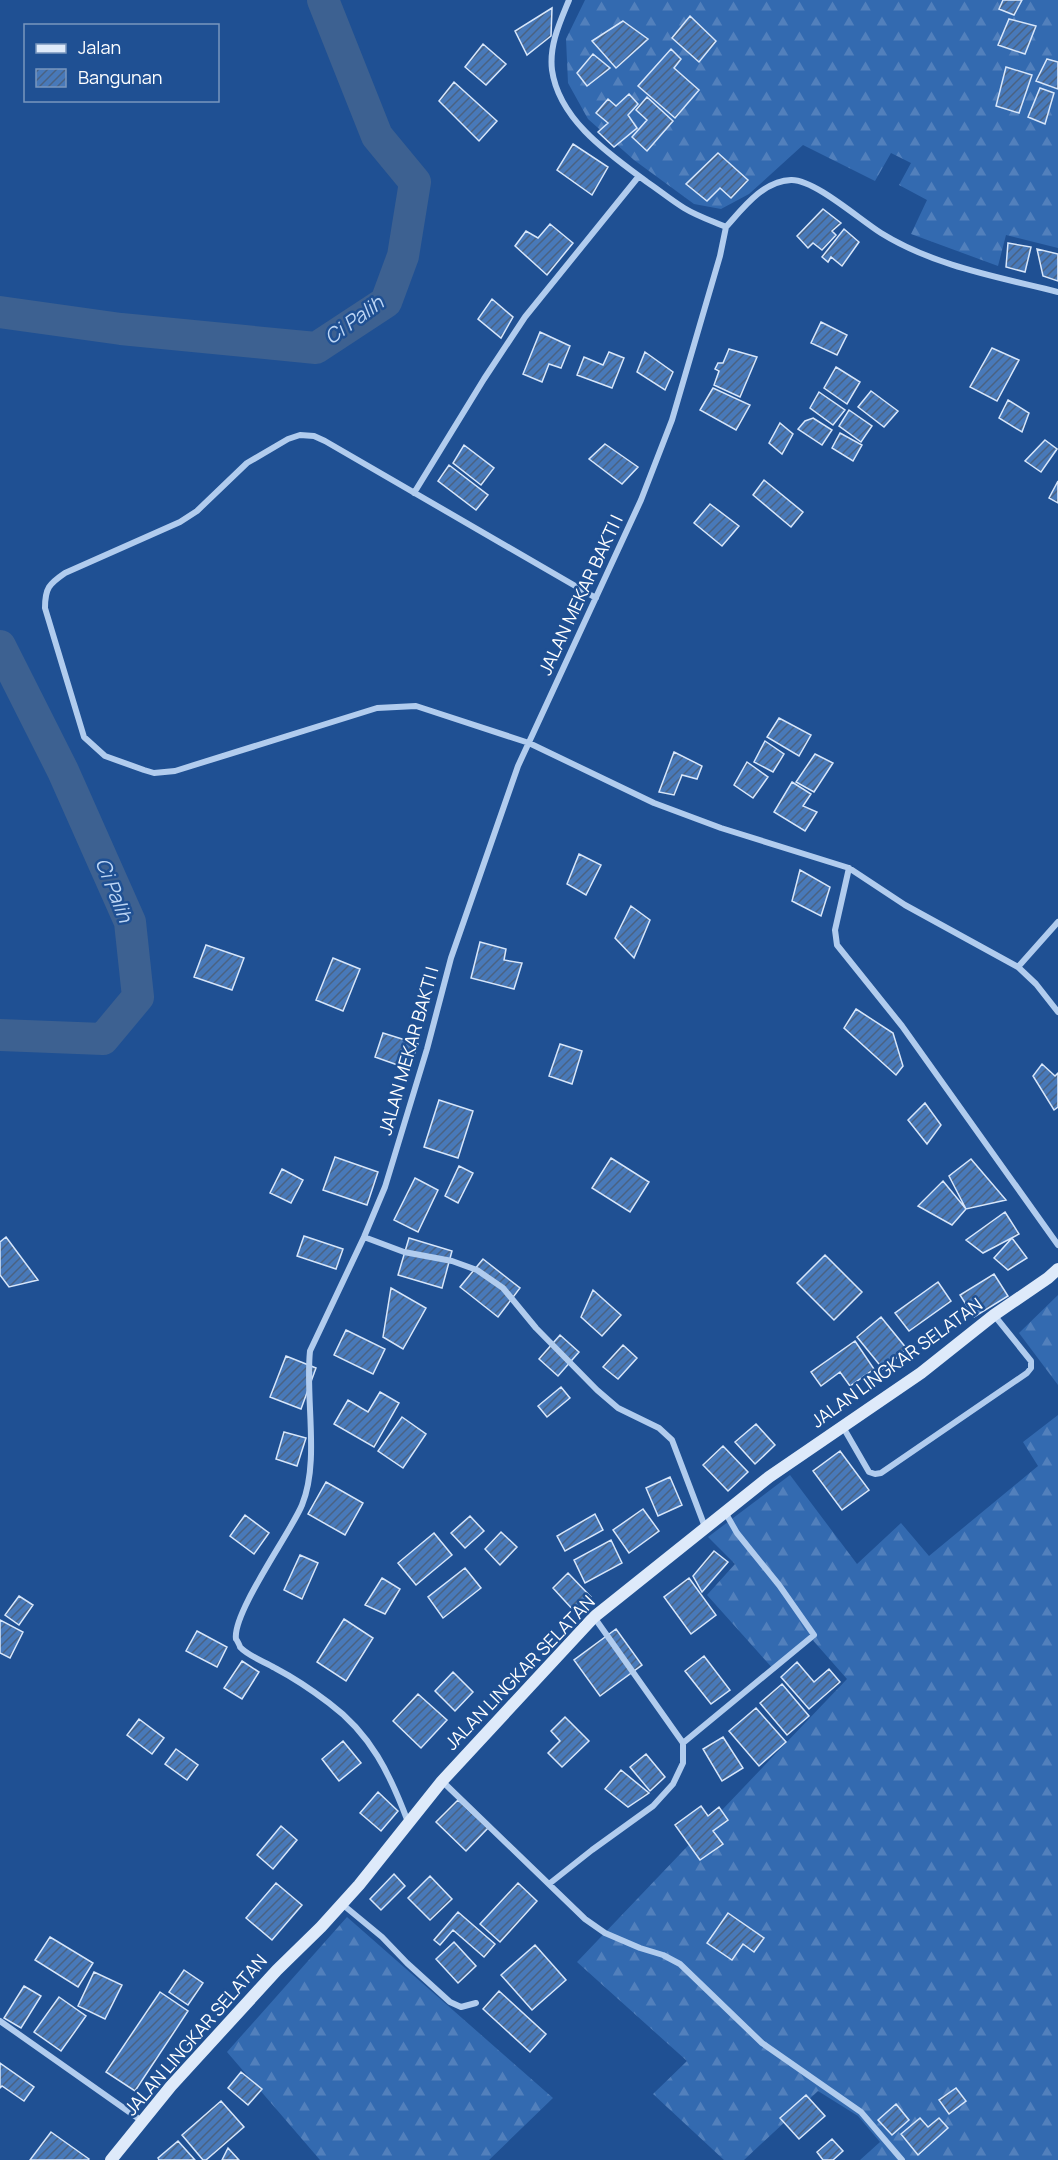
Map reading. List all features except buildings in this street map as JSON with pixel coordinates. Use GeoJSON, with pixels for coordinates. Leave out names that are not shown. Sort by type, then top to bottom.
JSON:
{"type":"FeatureCollection","features":[{"type":"Feature","properties":{"kind":"street"},"geometry":{"type":"LineString","coordinates":[[569,0],[553,45],[552,69],[556,88],[580,126],[598,145],[685,209],[726,227],[748,201],[773,184],[792,180],[808,184],[882,234],[925,256],[996,278],[1058,292]]}},
{"type":"Feature","properties":{"kind":"street"},"geometry":{"type":"LineString","coordinates":[[414,493],[525,317],[639,176]]}},
{"type":"Feature","properties":{"kind":"street","name":"JALAN MEKAR BAKTI I"},"geometry":{"type":"LineString","coordinates":[[408,1822],[393,1781],[376,1752],[357,1728],[331,1704],[290,1676],[240,1647],[236,1637],[239,1623],[252,1594],[302,1506],[309,1485],[308,1372],[310,1351],[364,1237],[391,1166],[427,1049],[451,958],[504,805],[529,742],[641,500],[672,420],[720,256],[726,227]]}},
{"type":"Feature","properties":{"kind":"street"},"geometry":{"type":"LineString","coordinates":[[596,598],[325,441],[314,436],[300,435],[288,439],[247,463],[197,511],[180,522],[65,573],[51,582],[45,595],[45,608],[84,737],[105,756],[144,770],[175,771],[377,708],[416,706],[529,742],[654,803],[721,828],[849,868],[905,905],[1018,967],[1036,984],[1058,1012]]}},
{"type":"Feature","properties":{"kind":"street"},"geometry":{"type":"LineString","coordinates":[[849,868],[835,930],[837,945],[902,1026],[1058,1245]]}},
{"type":"Feature","properties":{"kind":"street"},"geometry":{"type":"LineString","coordinates":[[1018,967],[1058,922]]}},
{"type":"Feature","properties":{"kind":"street"},"geometry":{"type":"LineString","coordinates":[[364,1237],[404,1252],[452,1261],[477,1270],[503,1288],[536,1328],[597,1390],[618,1408],[658,1428],[672,1440],[705,1527]]}},
{"type":"Feature","properties":{"kind":"street","name":"JALAN LINGKAR SELATAN"},"geometry":{"type":"LineString","coordinates":[[111,2160],[171,2085],[276,1970],[341,1904],[442,1782],[594,1617],[777,1471],[921,1373],[994,1315],[1058,1269]]}},
{"type":"Feature","properties":{"kind":"street"},"geometry":{"type":"LineString","coordinates":[[843,1427],[869,1472],[881,1473],[1027,1373],[1032,1361],[994,1315]]}},
{"type":"Feature","properties":{"kind":"street"},"geometry":{"type":"LineString","coordinates":[[683,1743],[814,1635],[779,1585],[737,1533],[724,1511]]}},
{"type":"Feature","properties":{"kind":"street"},"geometry":{"type":"LineString","coordinates":[[549,1884],[653,1806],[673,1784],[683,1762],[683,1743],[594,1617]]}},
{"type":"Feature","properties":{"kind":"street"},"geometry":{"type":"LineString","coordinates":[[442,1782],[585,1919],[605,1933],[640,1948],[663,1954],[680,1964],[762,2043],[861,2112],[902,2160]]}},
{"type":"Feature","properties":{"kind":"street"},"geometry":{"type":"LineString","coordinates":[[341,1904],[382,1937],[450,2002],[461,2007],[476,2003]]}},
{"type":"Feature","properties":{"kind":"street"},"geometry":{"type":"LineString","coordinates":[[0,2021],[143,2121]]}},
{"type":"Feature","properties":{"kind":"green space"},"geometry":{"type":"Polygon","coordinates":[[[585,0],[1058,0],[1058,248],[1006,235],[998,266],[911,234],[927,200],[899,185],[911,163],[891,153],[875,181],[803,145],[749,194],[721,209],[694,204],[634,160],[588,119],[568,83],[566,39],[585,0]]]}},
{"type":"Feature","properties":{"kind":"green space"},"geometry":{"type":"Polygon","coordinates":[[[1058,1295],[1058,1385],[1019,1333],[1058,1295]]]}},
{"type":"Feature","properties":{"kind":"green space"},"geometry":{"type":"Polygon","coordinates":[[[1058,1415],[1058,2160],[860,2160],[880,2142],[858,2116],[818,2091],[744,2160],[724,2160],[653,2094],[687,2061],[577,1962],[847,1679],[810,1637],[775,1671],[707,1595],[735,1564],[708,1537],[790,1475],[857,1564],[901,1523],[929,1556],[1038,1466],[1023,1442],[1058,1415]]]}},
{"type":"Feature","properties":{"kind":"green space"},"geometry":{"type":"Polygon","coordinates":[[[347,1917],[553,2098],[489,2160],[320,2160],[227,2052],[347,1917]]]}},
{"type":"Feature","properties":{"kind":"waterway","name":"Ci Palih"},"geometry":{"type":"LineString","coordinates":[[0,312],[121,329],[316,348],[386,302],[403,256],[415,182],[377,136],[323,0]]}},
{"type":"Feature","properties":{"kind":"waterway","name":"Ci Palih"},"geometry":{"type":"LineString","coordinates":[[0,646],[63,771],[130,922],[138,997],[103,1039],[0,1035]]}}]}
